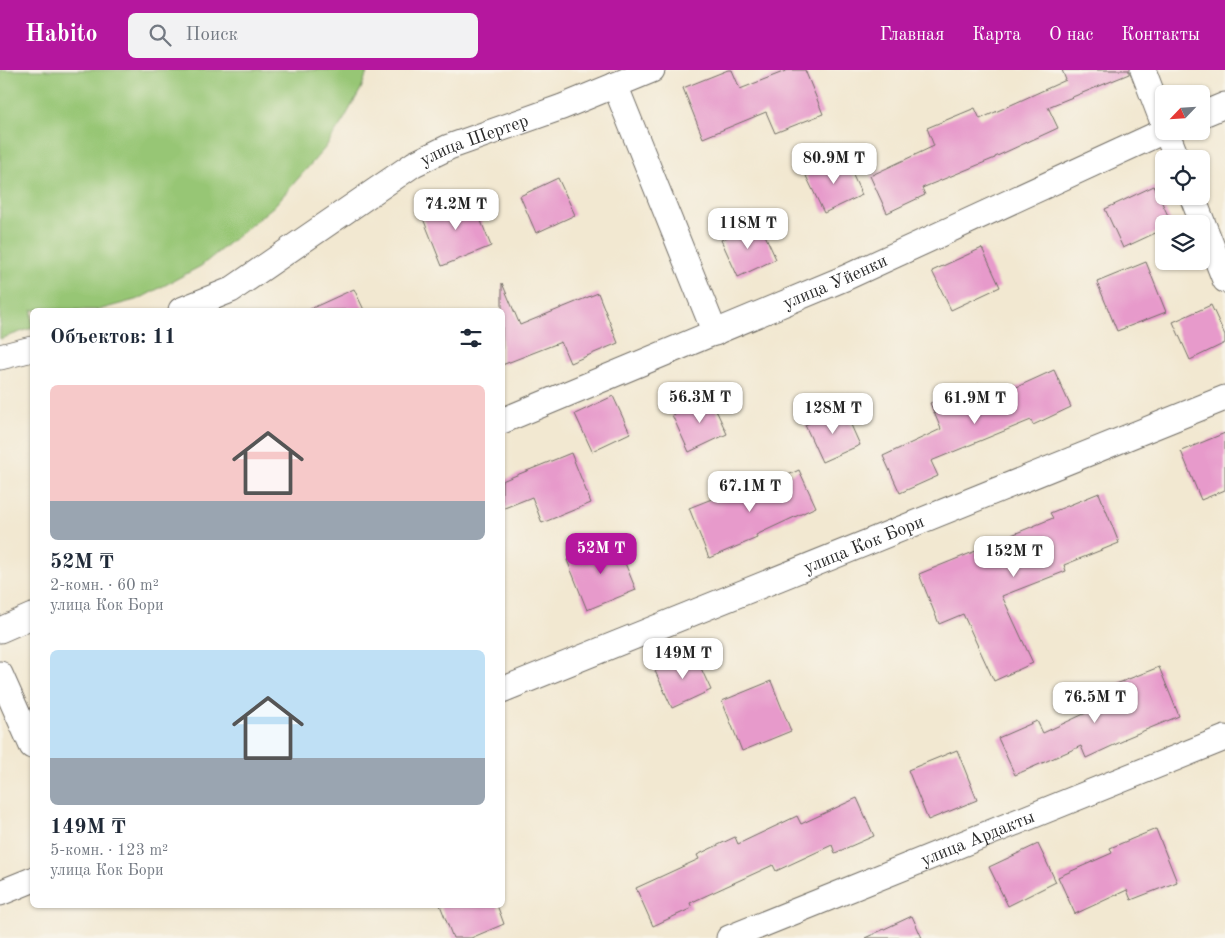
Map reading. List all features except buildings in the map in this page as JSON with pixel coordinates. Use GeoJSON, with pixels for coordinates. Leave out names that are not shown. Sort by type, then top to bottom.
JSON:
{"type":"FeatureCollection","features":[{"type":"Feature","properties":{"kind":"street","name":"улица Шертер"},"geometry":{"type":"LineString","coordinates":[[186,308],[231,290],[414,164],[449,147],[562,108],[652,70]]}},
{"type":"Feature","properties":{"kind":"street"},"geometry":{"type":"LineString","coordinates":[[1143,70],[1155,101]]}},
{"type":"Feature","properties":{"kind":"street"},"geometry":{"type":"LineString","coordinates":[[615,85],[715,332]]}},
{"type":"Feature","properties":{"kind":"street"},"geometry":{"type":"LineString","coordinates":[[1210,111],[1225,105]]}},
{"type":"Feature","properties":{"kind":"street","name":"улица Уйенки"},"geometry":{"type":"LineString","coordinates":[[505,420],[845,278],[1155,136]]}},
{"type":"Feature","properties":{"kind":"street"},"geometry":{"type":"LineString","coordinates":[[1196,205],[1225,280]]}},
{"type":"Feature","properties":{"kind":"street"},"geometry":{"type":"LineString","coordinates":[[0,357],[30,350]]}},
{"type":"Feature","properties":{"kind":"street","name":"улица Кок Бори"},"geometry":{"type":"LineString","coordinates":[[505,689],[1225,398]]}},
{"type":"Feature","properties":{"kind":"street"},"geometry":{"type":"LineString","coordinates":[[0,630],[30,617]]}},
{"type":"Feature","properties":{"kind":"street"},"geometry":{"type":"LineString","coordinates":[[0,674],[30,742]]}},
{"type":"Feature","properties":{"kind":"street","name":"улица Ардакты"},"geometry":{"type":"LineString","coordinates":[[729,938],[1225,738]]}},
{"type":"Feature","properties":{"kind":"street"},"geometry":{"type":"LineString","coordinates":[[0,893],[30,881]]}},
{"type":"Feature","properties":{"kind":"green space"},"geometry":{"type":"Polygon","coordinates":[[[0,70],[368,70],[361,89],[325,148],[274,206],[201,266],[139,299],[105,308],[30,308],[30,329],[0,339],[0,70]]]}}]}
